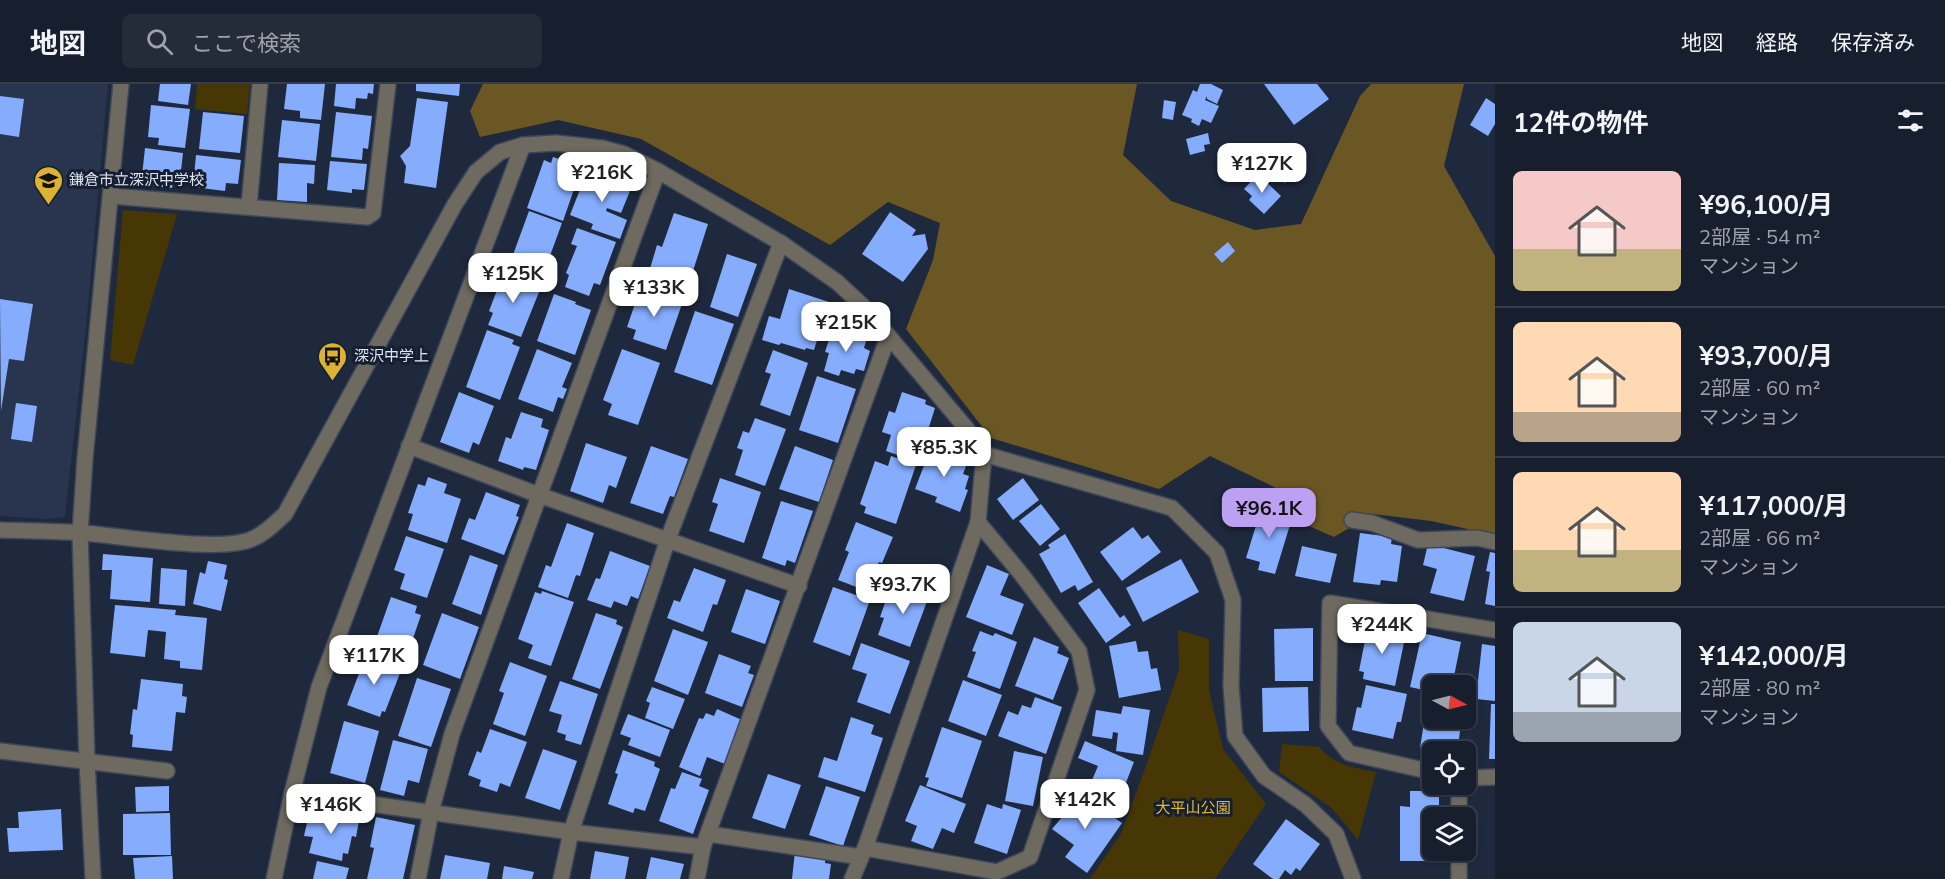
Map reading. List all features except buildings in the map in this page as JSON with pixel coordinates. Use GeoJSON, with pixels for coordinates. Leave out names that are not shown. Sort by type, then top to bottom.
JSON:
{"type":"FeatureCollection","features":[{"type":"Feature","properties":{"kind":"street"},"geometry":{"type":"LineString","coordinates":[[93,879],[80,533],[121,84]]}},
{"type":"Feature","properties":{"kind":"street"},"geometry":{"type":"LineString","coordinates":[[249,206],[260,84]]}},
{"type":"Feature","properties":{"kind":"street"},"geometry":{"type":"LineString","coordinates":[[111,196],[367,217],[373,213],[388,84]]}},
{"type":"Feature","properties":{"kind":"street"},"geometry":{"type":"LineString","coordinates":[[0,530],[80,533],[200,544],[228,544],[252,539],[267,530],[285,514],[455,204],[476,172],[500,152],[523,145],[556,143],[602,148],[624,154],[658,171],[781,243],[837,282],[865,308],[960,421],[984,454],[1172,508],[1217,553],[1233,600],[1231,686],[1235,736],[1264,777],[1306,805],[1336,834],[1353,879]]}},
{"type":"Feature","properties":{"kind":"street"},"geometry":{"type":"LineString","coordinates":[[274,879],[292,793],[319,687],[523,145]]}},
{"type":"Feature","properties":{"kind":"street"},"geometry":{"type":"LineString","coordinates":[[418,879],[431,812],[452,734],[658,171]]}},
{"type":"Feature","properties":{"kind":"street"},"geometry":{"type":"LineString","coordinates":[[561,879],[571,832],[668,539],[781,243]]}},
{"type":"Feature","properties":{"kind":"street"},"geometry":{"type":"LineString","coordinates":[[697,879],[706,840],[888,337]]}},
{"type":"Feature","properties":{"kind":"street"},"geometry":{"type":"LineString","coordinates":[[409,446],[539,495],[799,586]]}},
{"type":"Feature","properties":{"kind":"street"},"geometry":{"type":"LineString","coordinates":[[852,879],[978,522],[984,454]]}},
{"type":"Feature","properties":{"kind":"street"},"geometry":{"type":"LineString","coordinates":[[1352,520],[1372,523],[1418,540],[1478,538],[1495,542]]}},
{"type":"Feature","properties":{"kind":"street"},"geometry":{"type":"LineString","coordinates":[[292,793],[571,832],[863,852],[997,872],[1030,857],[1087,690],[1080,651],[978,522]]}},
{"type":"Feature","properties":{"kind":"street"},"geometry":{"type":"LineString","coordinates":[[1422,770],[1349,753],[1328,726],[1330,603],[1495,630]]}},
{"type":"Feature","properties":{"kind":"street"},"geometry":{"type":"LineString","coordinates":[[0,751],[167,771]]}},
{"type":"Feature","properties":{"kind":"street"},"geometry":{"type":"LineString","coordinates":[[1476,777],[1495,777]]}},
{"type":"Feature","properties":{"kind":"street"},"geometry":{"type":"LineString","coordinates":[[1459,861],[1459,879]]}},
{"type":"Feature","properties":{"kind":"shaded area","name":"鎌倉市立深沢中学校"},"geometry":{"type":"Polygon","coordinates":[[[0,84],[108,84],[86,327],[65,517],[47,519],[0,516],[0,84]]]}},
{"type":"Feature","properties":{"kind":"shaded area"},"geometry":{"type":"Polygon","coordinates":[[[483,84],[1137,84],[1123,155],[1171,201],[1255,230],[1301,224],[1360,96],[1371,84],[1464,84],[1444,166],[1495,256],[1495,535],[1431,521],[1373,514],[1334,537],[1309,526],[1274,487],[1210,456],[1159,489],[991,438],[906,329],[933,260],[940,223],[888,202],[830,245],[641,139],[558,120],[480,137],[470,111],[483,84]]]}},
{"type":"Feature","properties":{"kind":"green space"},"geometry":{"type":"Polygon","coordinates":[[[197,84],[250,84],[247,114],[195,109],[197,84]]]}},
{"type":"Feature","properties":{"kind":"green space"},"geometry":{"type":"Polygon","coordinates":[[[123,210],[177,214],[133,365],[110,360],[123,210]]]}},
{"type":"Feature","properties":{"kind":"green space","name":"大平山公園"},"geometry":{"type":"Polygon","coordinates":[[[1178,630],[1209,639],[1209,690],[1223,749],[1266,804],[1215,879],[1090,879],[1121,834],[1147,763],[1179,670],[1178,630]]]}},
{"type":"Feature","properties":{"kind":"green space"},"geometry":{"type":"Polygon","coordinates":[[[1282,744],[1319,747],[1338,762],[1376,772],[1358,840],[1332,808],[1279,772],[1282,744]]]}},
{"type":"Feature","properties":{"kind":"place","name":"鎌倉市立深沢中学校"},"geometry":{"type":"Point","coordinates":[48,206]}},
{"type":"Feature","properties":{"kind":"place","name":"深沢中学上"},"geometry":{"type":"Point","coordinates":[333,382]}}]}
